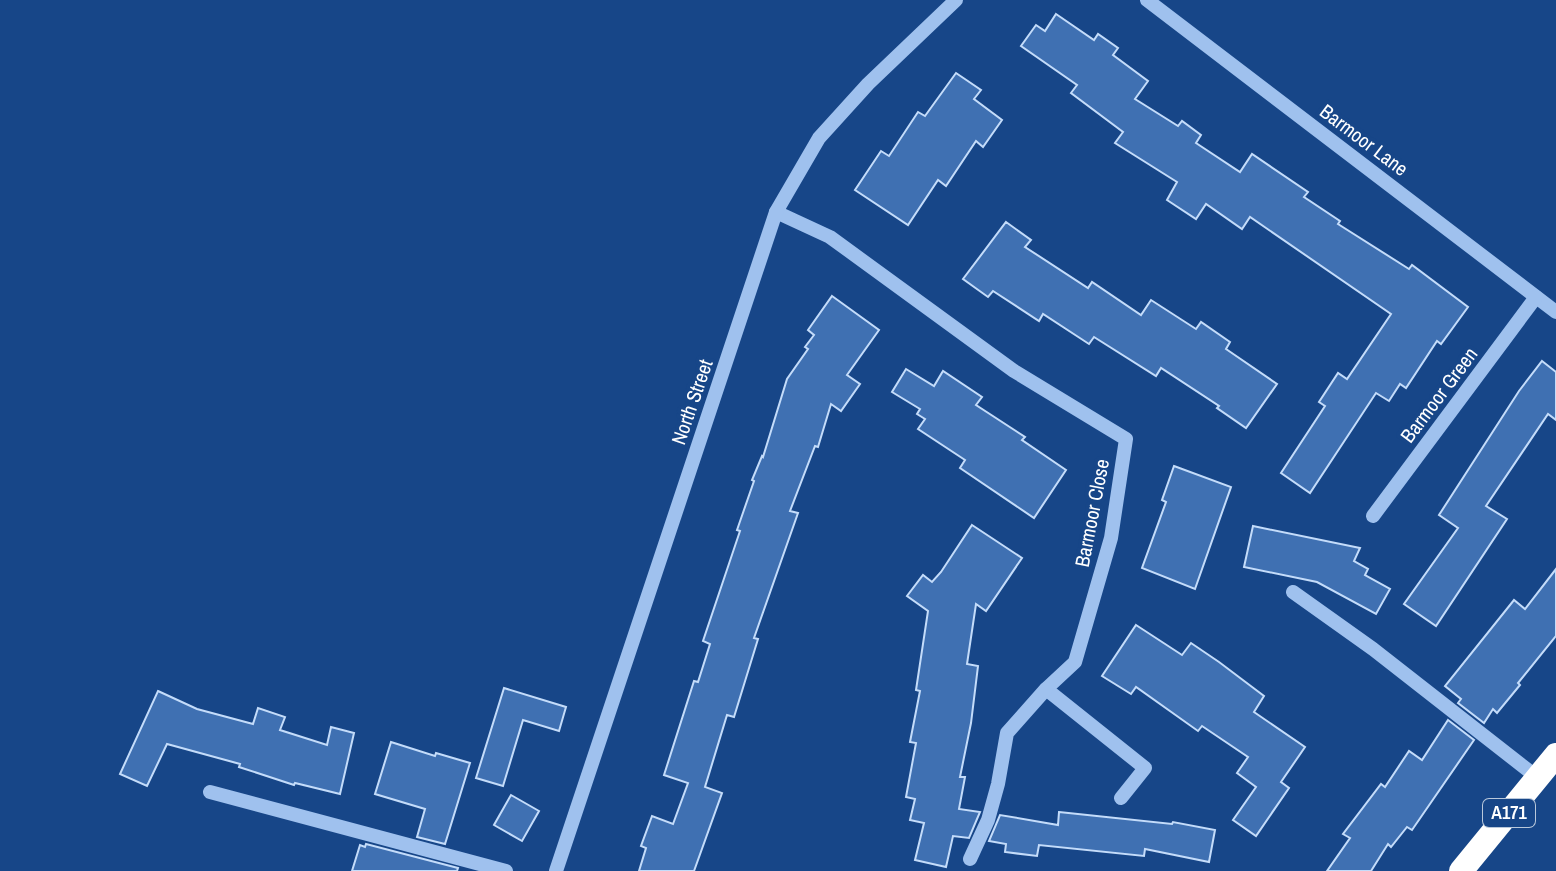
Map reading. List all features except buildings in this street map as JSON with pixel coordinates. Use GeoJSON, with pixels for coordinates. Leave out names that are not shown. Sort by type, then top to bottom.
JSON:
{"type":"FeatureCollection","features":[{"type":"Feature","properties":{"kind":"highway","name":"A171"},"geometry":{"type":"LineString","coordinates":[[1461,871],[1556,755]]}},
{"type":"Feature","properties":{"kind":"street","name":"North Street"},"geometry":{"type":"LineString","coordinates":[[556,871],[776,212],[819,138],[868,84],[956,0]]}},
{"type":"Feature","properties":{"kind":"street","name":"Barmoor Lane"},"geometry":{"type":"LineString","coordinates":[[1147,0],[1556,312]]}},
{"type":"Feature","properties":{"kind":"street","name":"Barmoor Close"},"geometry":{"type":"LineString","coordinates":[[776,212],[830,237],[1014,371],[1126,439],[1111,538],[1075,662],[1046,689]]}},
{"type":"Feature","properties":{"kind":"street","name":"Barmoor Green"},"geometry":{"type":"LineString","coordinates":[[1373,516],[1536,297]]}},
{"type":"Feature","properties":{"kind":"street"},"geometry":{"type":"LineString","coordinates":[[1293,592],[1373,649],[1538,778]]}},
{"type":"Feature","properties":{"kind":"street"},"geometry":{"type":"LineString","coordinates":[[970,859],[988,820],[1007,733],[1046,689],[1145,768],[1121,798]]}},
{"type":"Feature","properties":{"kind":"street"},"geometry":{"type":"LineString","coordinates":[[210,792],[506,871]]}}]}
